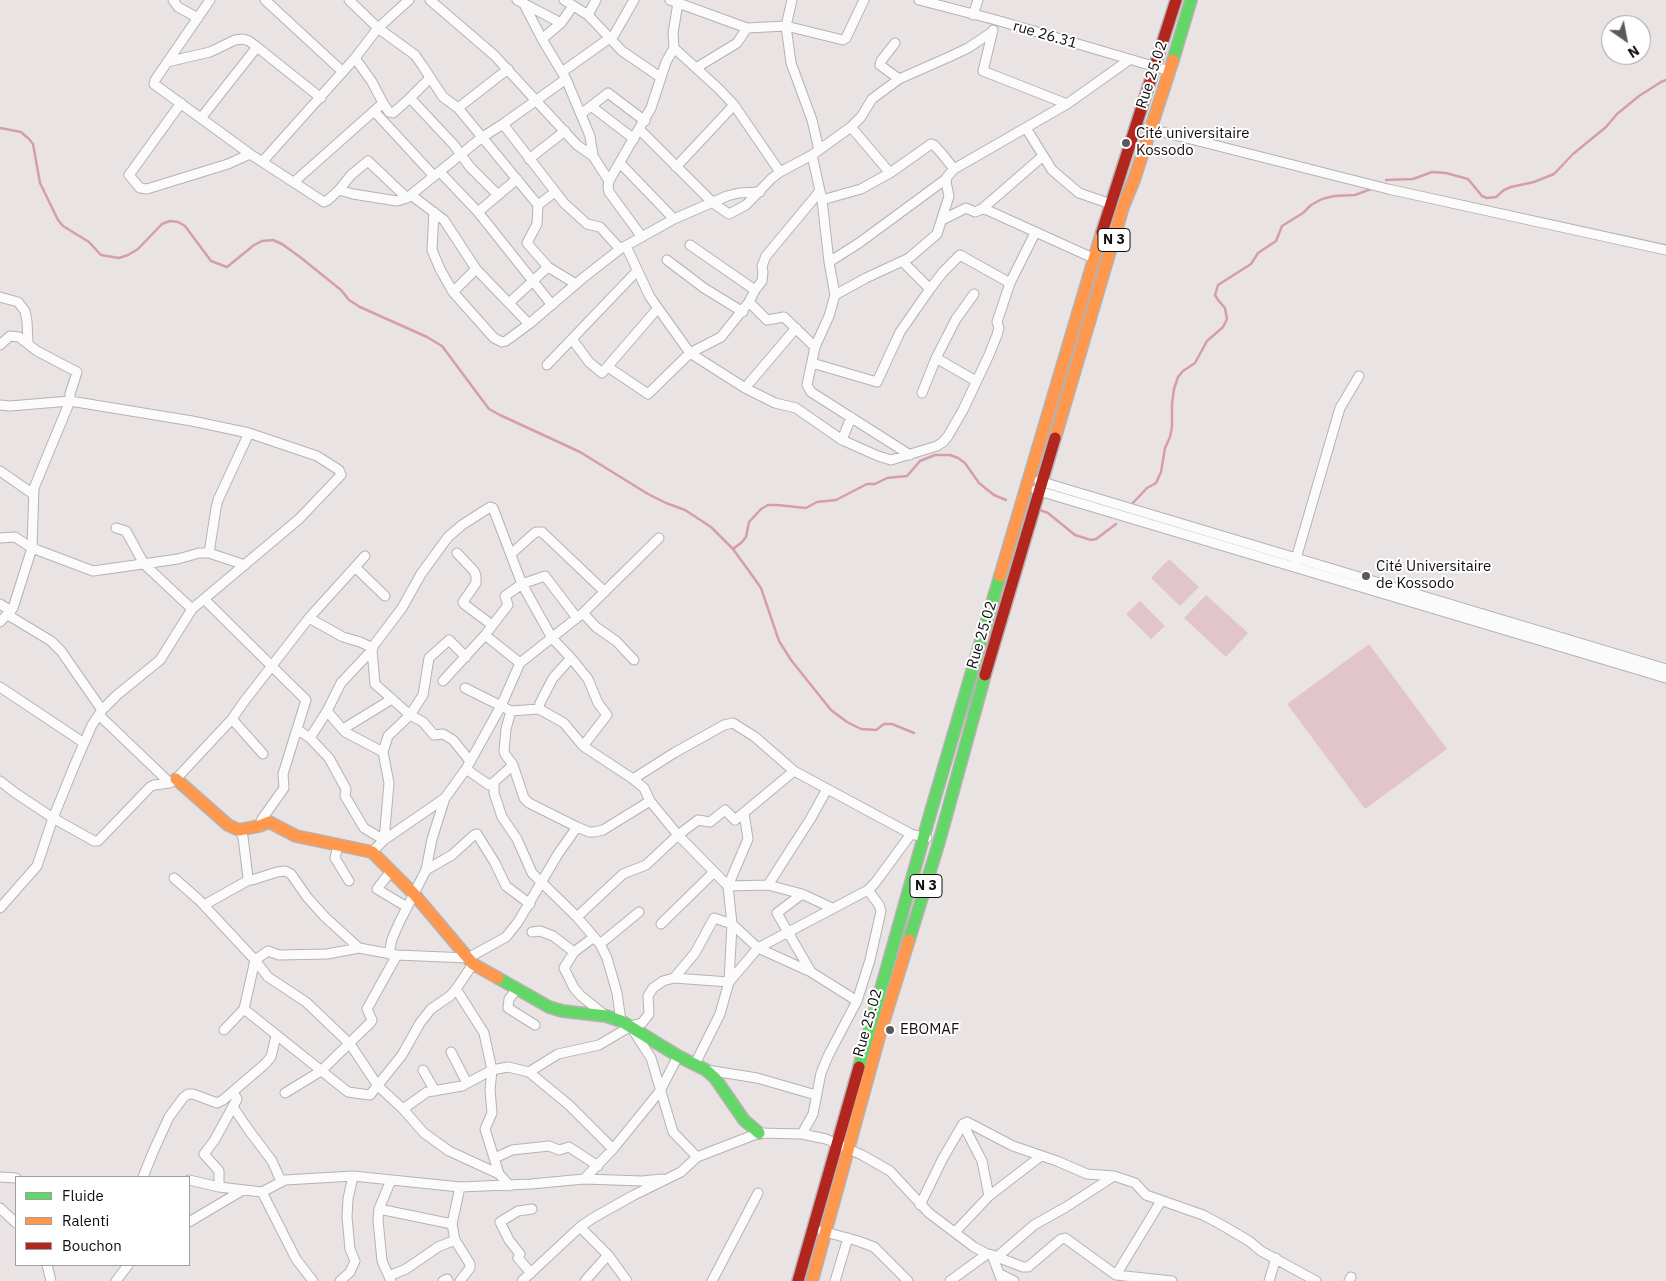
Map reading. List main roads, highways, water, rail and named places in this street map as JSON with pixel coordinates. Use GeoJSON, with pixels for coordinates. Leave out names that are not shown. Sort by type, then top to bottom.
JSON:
{"type":"FeatureCollection","features":[{"type":"Feature","properties":{"kind":"main road","name":"Rue 25.02"},"geometry":{"type":"LineString","coordinates":[[798,1281],[969,677],[1028,483],[1093,258],[1138,126],[1176,0]]}},
{"type":"Feature","properties":{"kind":"main road","name":"Rue 25.02"},"geometry":{"type":"LineString","coordinates":[[812,1281],[881,1030],[964,758],[983,682],[1058,426],[1123,207],[1151,129],[1191,0]]}},
{"type":"Feature","properties":{"kind":"main road"},"geometry":{"type":"LineString","coordinates":[[173,781],[228,825],[239,830],[269,822],[296,836],[372,852],[414,894],[471,961],[549,1007],[562,1011],[606,1016],[626,1023],[678,1056],[696,1064],[715,1078],[744,1120],[759,1133]]}},
{"type":"Feature","properties":{"kind":"waterway"},"geometry":{"type":"LineString","coordinates":[[1386,180],[1413,179],[1432,172],[1446,173],[1468,179],[1482,196],[1487,198],[1496,197],[1511,187],[1534,182],[1554,174],[1573,154],[1606,127],[1617,114],[1639,96],[1666,80]]}},
{"type":"Feature","properties":{"kind":"waterway"},"geometry":{"type":"LineString","coordinates":[[0,128],[21,132],[33,144],[40,183],[58,220],[63,226],[89,242],[101,255],[119,258],[128,255],[138,249],[162,224],[170,221],[178,222],[185,226],[211,261],[227,267],[254,245],[262,241],[273,240],[300,257],[341,290],[349,300],[360,307],[427,337],[442,346],[489,409],[580,452],[648,494],[685,510],[711,527],[733,549],[761,588],[779,641],[791,660],[831,710],[847,722],[861,729],[876,730],[884,724],[892,724],[914,733]]}},
{"type":"Feature","properties":{"kind":"waterway"},"geometry":{"type":"LineString","coordinates":[[1131,505],[1147,488],[1156,483],[1161,472],[1165,448],[1172,427],[1172,404],[1178,377],[1195,363],[1207,341],[1223,327],[1227,319],[1225,308],[1215,295],[1218,285],[1251,264],[1258,253],[1276,241],[1282,226],[1303,213],[1311,205],[1322,199],[1334,196],[1355,195],[1371,189]]}},
{"type":"Feature","properties":{"kind":"waterway"},"geometry":{"type":"LineString","coordinates":[[733,549],[746,537],[749,522],[761,509],[768,505],[806,508],[817,502],[836,500],[867,484],[875,484],[887,478],[907,476],[920,461],[935,455],[950,455],[958,458],[965,463],[979,483],[994,495],[1006,500]]}},
{"type":"Feature","properties":{"kind":"waterway"},"geometry":{"type":"LineString","coordinates":[[1040,510],[1048,513],[1075,535],[1091,540],[1096,539],[1116,524]]}},
{"type":"Feature","properties":{"kind":"place","name":"Cité universitaire Kossodo"},"geometry":{"type":"Point","coordinates":[1126,143]}},
{"type":"Feature","properties":{"kind":"place","name":"Cité Universitaire de Kossodo"},"geometry":{"type":"Point","coordinates":[1366,576]}},
{"type":"Feature","properties":{"kind":"place","name":"EBOMAF"},"geometry":{"type":"Point","coordinates":[890,1030]}}]}
